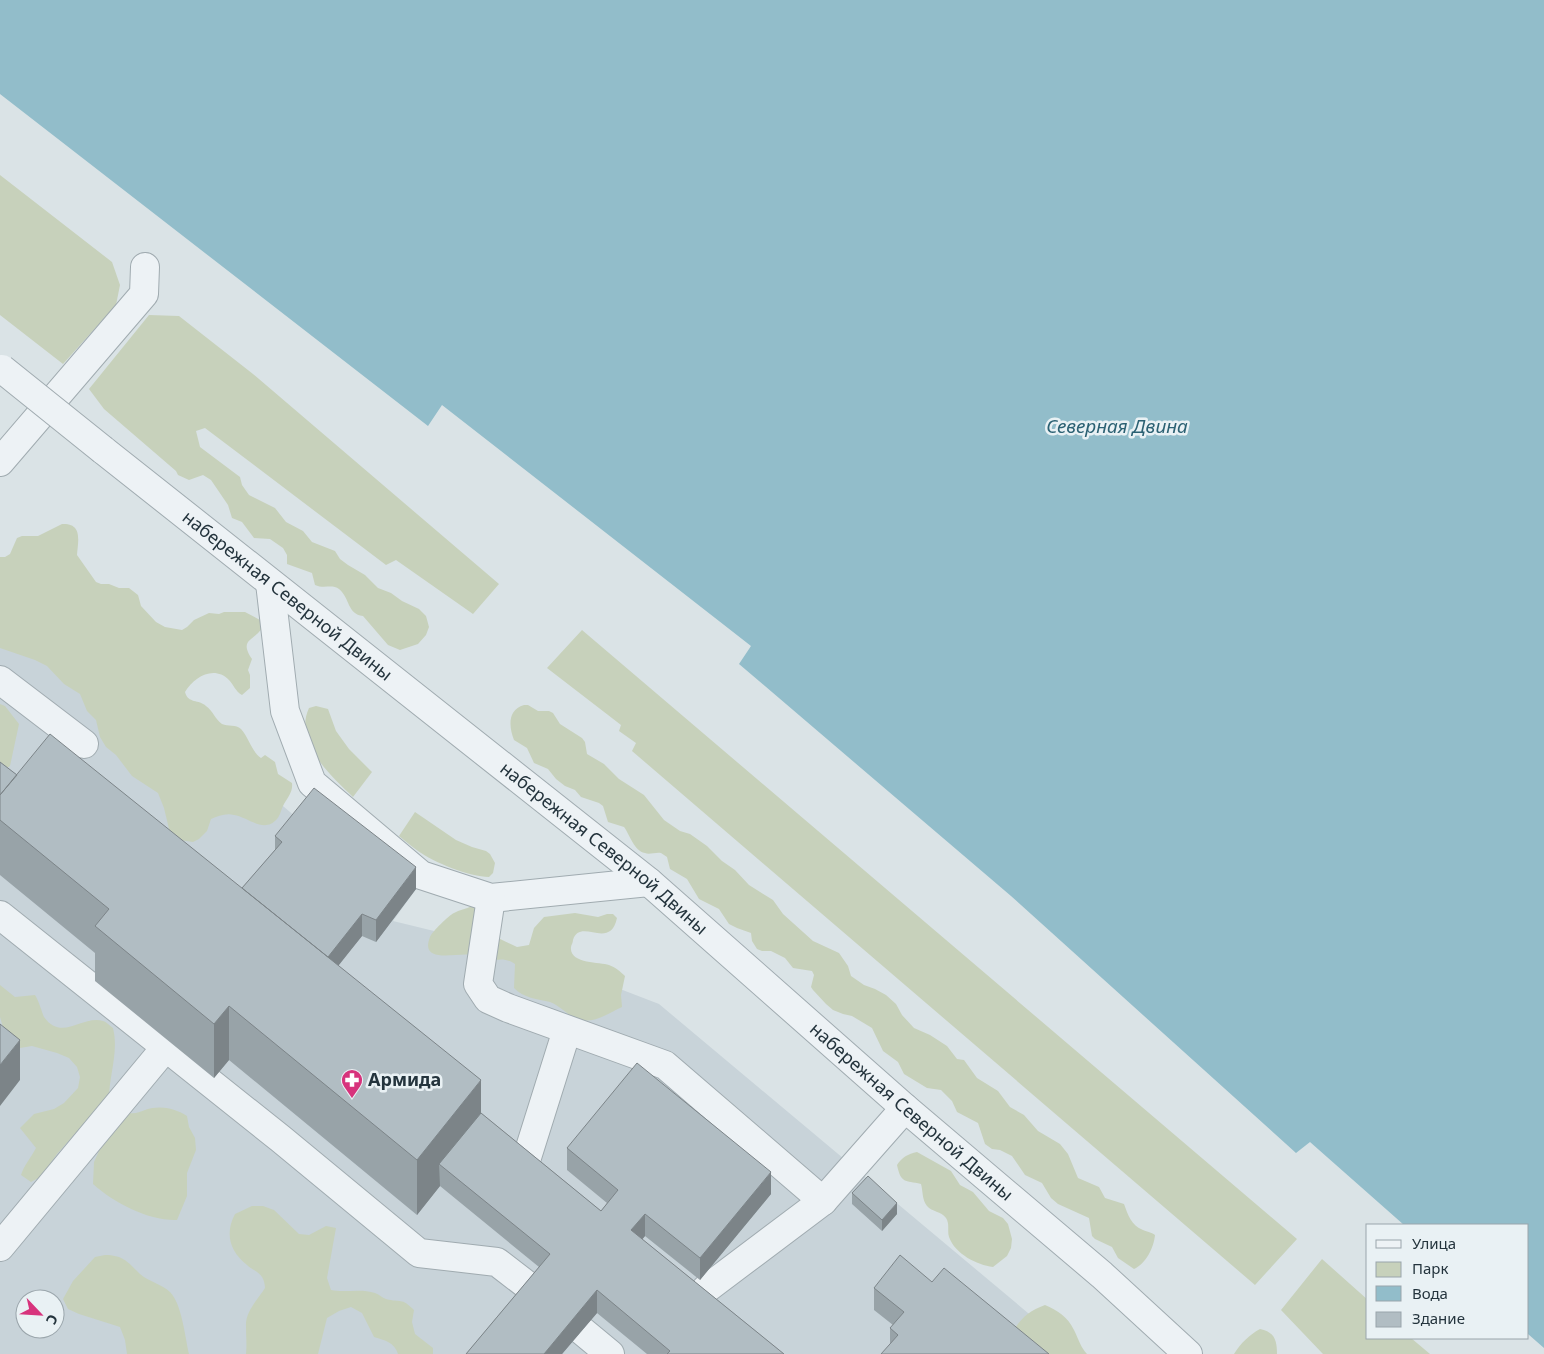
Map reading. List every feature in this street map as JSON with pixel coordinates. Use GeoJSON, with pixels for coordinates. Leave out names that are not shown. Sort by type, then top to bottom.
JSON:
{"type":"FeatureCollection","features":[{"type":"Feature","properties":{"kind":"street"},"geometry":{"type":"LineString","coordinates":[[0,462],[144,294],[145,267]]}},
{"type":"Feature","properties":{"kind":"street","name":"набережная Северной Двины"},"geometry":{"type":"LineString","coordinates":[[1,368],[649,882],[905,1108],[1102,1276],[1188,1354]]}},
{"type":"Feature","properties":{"kind":"street"},"geometry":{"type":"LineString","coordinates":[[270,583],[286,711],[312,783],[421,874],[491,898],[649,882]]}},
{"type":"Feature","properties":{"kind":"street"},"geometry":{"type":"LineString","coordinates":[[0,680],[84,744]]}},
{"type":"Feature","properties":{"kind":"street"},"geometry":{"type":"LineString","coordinates":[[491,898],[478,984],[488,999],[665,1065],[823,1201]]}},
{"type":"Feature","properties":{"kind":"street"},"geometry":{"type":"LineString","coordinates":[[0,915],[166,1046],[419,1253],[500,1250],[536,1292]]}},
{"type":"Feature","properties":{"kind":"street"},"geometry":{"type":"LineString","coordinates":[[523,1170],[567,1030]]}},
{"type":"Feature","properties":{"kind":"street"},"geometry":{"type":"LineString","coordinates":[[0,1248],[166,1046]]}},
{"type":"Feature","properties":{"kind":"street"},"geometry":{"type":"LineString","coordinates":[[693,1304],[706,1289],[823,1201],[905,1108]]}},
{"type":"Feature","properties":{"kind":"street"},"geometry":{"type":"LineString","coordinates":[[582,1330],[610,1354]]}},
{"type":"Feature","properties":{"kind":"shaded area"},"geometry":{"type":"Polygon","coordinates":[[[3,569],[303,823],[416,889],[393,921],[529,954],[659,1004],[1077,1354],[0,1354],[0,573],[3,569]]]}},
{"type":"Feature","properties":{"kind":"green space"},"geometry":{"type":"Polygon","coordinates":[[[0,175],[112,262],[120,285],[116,305],[63,364],[0,315],[0,175]]]}},
{"type":"Feature","properties":{"kind":"green space"},"geometry":{"type":"Polygon","coordinates":[[[149,315],[179,316],[253,374],[499,584],[473,614],[396,560],[386,565],[205,428],[196,431],[200,447],[240,477],[242,485],[249,495],[275,508],[286,522],[303,531],[312,542],[335,551],[340,559],[365,575],[378,588],[419,609],[426,616],[429,627],[426,635],[418,644],[400,650],[388,645],[363,616],[358,615],[351,609],[339,589],[315,585],[312,573],[287,564],[287,555],[283,548],[270,539],[254,538],[242,522],[232,518],[228,505],[211,480],[203,475],[189,480],[178,475],[176,471],[104,409],[89,389],[149,315]]]}},
{"type":"Feature","properties":{"kind":"green space"},"geometry":{"type":"Polygon","coordinates":[[[62,524],[69,524],[76,530],[78,534],[77,555],[96,582],[119,588],[129,588],[138,595],[141,606],[156,622],[165,627],[182,630],[194,620],[209,613],[245,612],[260,620],[263,625],[250,640],[247,647],[252,659],[248,670],[250,688],[242,695],[229,680],[217,673],[211,673],[199,678],[185,692],[186,696],[191,700],[208,708],[222,724],[241,729],[258,755],[261,758],[265,755],[275,762],[278,774],[292,783],[290,794],[277,819],[272,823],[261,825],[239,816],[222,815],[211,819],[207,831],[199,839],[193,842],[180,840],[170,833],[158,793],[132,776],[116,755],[106,747],[100,737],[96,720],[87,711],[80,694],[64,684],[47,666],[0,648],[0,557],[10,554],[17,538],[22,536],[38,536],[62,524]]]}},
{"type":"Feature","properties":{"kind":"green space"},"geometry":{"type":"Polygon","coordinates":[[[582,630],[1297,1239],[1255,1285],[632,751],[636,743],[619,731],[621,725],[547,668],[582,630]]]}},
{"type":"Feature","properties":{"kind":"green space"},"geometry":{"type":"Polygon","coordinates":[[[0,704],[5,706],[19,724],[10,766],[7,768],[0,766],[0,704]]]}},
{"type":"Feature","properties":{"kind":"green space"},"geometry":{"type":"Polygon","coordinates":[[[528,705],[538,711],[553,713],[560,724],[582,738],[585,742],[587,754],[604,764],[619,779],[644,795],[664,820],[707,846],[749,885],[773,900],[783,914],[813,941],[839,953],[848,966],[851,976],[864,985],[886,995],[896,1004],[902,1015],[914,1028],[930,1035],[947,1046],[957,1059],[964,1060],[977,1078],[998,1091],[1010,1107],[1024,1115],[1038,1131],[1060,1144],[1068,1154],[1078,1178],[1099,1187],[1105,1198],[1124,1204],[1129,1216],[1136,1225],[1155,1235],[1153,1245],[1146,1259],[1134,1269],[1118,1258],[1112,1247],[1092,1236],[1089,1218],[1058,1204],[1051,1198],[1042,1183],[1025,1175],[1012,1156],[1000,1150],[992,1149],[985,1144],[978,1123],[957,1112],[952,1101],[941,1090],[927,1088],[904,1074],[898,1062],[883,1051],[872,1028],[852,1016],[833,1010],[826,1004],[811,987],[814,975],[812,971],[793,968],[785,958],[771,951],[757,949],[752,941],[751,933],[729,924],[719,909],[699,899],[687,879],[670,869],[667,857],[661,853],[648,854],[641,852],[635,846],[624,827],[608,822],[603,806],[581,797],[575,790],[565,786],[556,779],[548,769],[534,763],[527,748],[514,740],[510,725],[512,715],[518,707],[528,705]]]}},
{"type":"Feature","properties":{"kind":"green space"},"geometry":{"type":"Polygon","coordinates":[[[316,706],[328,709],[336,731],[349,749],[372,772],[353,797],[325,769],[310,746],[305,721],[309,708],[316,706]]]}},
{"type":"Feature","properties":{"kind":"green space"},"geometry":{"type":"Polygon","coordinates":[[[415,812],[456,840],[490,854],[495,863],[493,873],[489,877],[462,872],[433,860],[410,845],[399,836],[415,812]]]}},
{"type":"Feature","properties":{"kind":"green space"},"geometry":{"type":"Polygon","coordinates":[[[472,906],[478,907],[498,938],[517,947],[529,945],[534,928],[544,917],[575,913],[598,917],[613,914],[617,918],[613,927],[608,932],[582,932],[577,934],[571,947],[575,957],[609,965],[625,976],[621,995],[622,1007],[597,1019],[577,1019],[553,1003],[531,998],[514,988],[515,964],[510,961],[482,960],[471,955],[441,955],[430,951],[428,946],[430,937],[437,928],[452,914],[472,906]]]}},
{"type":"Feature","properties":{"kind":"green space"},"geometry":{"type":"Polygon","coordinates":[[[0,985],[15,997],[35,995],[44,1017],[51,1024],[58,1027],[65,1028],[95,1020],[104,1022],[113,1028],[115,1046],[109,1099],[121,1109],[129,1113],[137,1113],[151,1108],[167,1108],[187,1116],[189,1127],[195,1138],[196,1150],[187,1173],[187,1196],[177,1220],[166,1220],[132,1210],[111,1198],[93,1184],[94,1162],[103,1142],[90,1117],[57,1154],[42,1176],[31,1182],[21,1175],[36,1148],[20,1128],[34,1114],[54,1109],[64,1103],[78,1088],[80,1077],[77,1067],[69,1058],[32,1046],[20,1048],[8,1045],[0,1017],[0,985]]]}},
{"type":"Feature","properties":{"kind":"green space"},"geometry":{"type":"Polygon","coordinates":[[[917,1152],[951,1171],[960,1185],[973,1192],[989,1211],[1003,1218],[1008,1224],[1012,1239],[1011,1248],[1007,1256],[993,1267],[967,1258],[956,1249],[949,1237],[946,1218],[925,1204],[921,1184],[904,1180],[900,1175],[897,1165],[899,1162],[906,1156],[917,1152]]]}},
{"type":"Feature","properties":{"kind":"green space"},"geometry":{"type":"Polygon","coordinates":[[[252,1206],[263,1206],[274,1210],[299,1234],[309,1235],[326,1226],[336,1228],[327,1278],[331,1290],[370,1292],[386,1299],[406,1303],[414,1310],[412,1322],[415,1334],[433,1348],[433,1354],[398,1354],[395,1347],[386,1341],[374,1337],[362,1313],[351,1307],[327,1318],[318,1354],[246,1354],[246,1321],[252,1306],[265,1288],[265,1285],[261,1275],[236,1254],[230,1241],[230,1228],[235,1214],[252,1206]]]}},
{"type":"Feature","properties":{"kind":"green space"},"geometry":{"type":"Polygon","coordinates":[[[105,1255],[116,1256],[125,1260],[144,1277],[170,1292],[180,1312],[189,1354],[127,1354],[125,1340],[120,1327],[68,1309],[65,1303],[65,1295],[73,1281],[95,1257],[105,1255]]]}},
{"type":"Feature","properties":{"kind":"green space"},"geometry":{"type":"Polygon","coordinates":[[[1322,1259],[1366,1298],[1366,1339],[1412,1339],[1430,1354],[1323,1354],[1281,1310],[1322,1259]]]}},
{"type":"Feature","properties":{"kind":"green space"},"geometry":{"type":"Polygon","coordinates":[[[1045,1305],[1069,1321],[1087,1354],[1022,1354],[1011,1335],[1025,1317],[1045,1305]]]}},
{"type":"Feature","properties":{"kind":"green space"},"geometry":{"type":"Polygon","coordinates":[[[1260,1329],[1272,1335],[1277,1354],[1234,1354],[1239,1346],[1260,1329]]]}},
{"type":"Feature","properties":{"kind":"water","name":"Северная Двина"},"geometry":{"type":"Polygon","coordinates":[[[0,0],[1544,0],[1544,1348],[1529,1335],[1529,1224],[1403,1224],[1310,1142],[1296,1153],[1011,896],[739,664],[751,646],[442,405],[428,426],[0,94],[0,0]]]}},
{"type":"Feature","properties":{"kind":"building"},"geometry":{"type":"Polygon","coordinates":[[[50,734],[481,1080],[417,1160],[229,1006],[214,1024],[95,926],[109,909],[0,820],[0,795],[50,734]]]}},
{"type":"Feature","properties":{"kind":"building"},"geometry":{"type":"Polygon","coordinates":[[[0,762],[17,775],[0,795],[0,762]]]}},
{"type":"Feature","properties":{"kind":"building"},"geometry":{"type":"Polygon","coordinates":[[[314,788],[416,867],[376,920],[362,914],[328,957],[242,888],[282,842],[275,836],[314,788]]]}},
{"type":"Feature","properties":{"kind":"building"},"geometry":{"type":"Polygon","coordinates":[[[0,1024],[20,1040],[0,1065],[0,1024]]]}},
{"type":"Feature","properties":{"kind":"building"},"geometry":{"type":"Polygon","coordinates":[[[637,1063],[771,1172],[700,1258],[645,1214],[631,1230],[784,1354],[667,1354],[670,1351],[597,1290],[544,1354],[466,1354],[550,1254],[439,1164],[481,1113],[601,1211],[618,1190],[567,1148],[637,1063]]]}},
{"type":"Feature","properties":{"kind":"building"},"geometry":{"type":"Polygon","coordinates":[[[868,1176],[897,1203],[882,1220],[852,1193],[868,1176]]]}},
{"type":"Feature","properties":{"kind":"building"},"geometry":{"type":"Polygon","coordinates":[[[900,1255],[932,1282],[944,1268],[1049,1354],[881,1354],[898,1335],[890,1328],[904,1312],[874,1288],[900,1255]]]}},
{"type":"Feature","properties":{"kind":"place","name":"Армида"},"geometry":{"type":"Point","coordinates":[352,1099]}}]}
